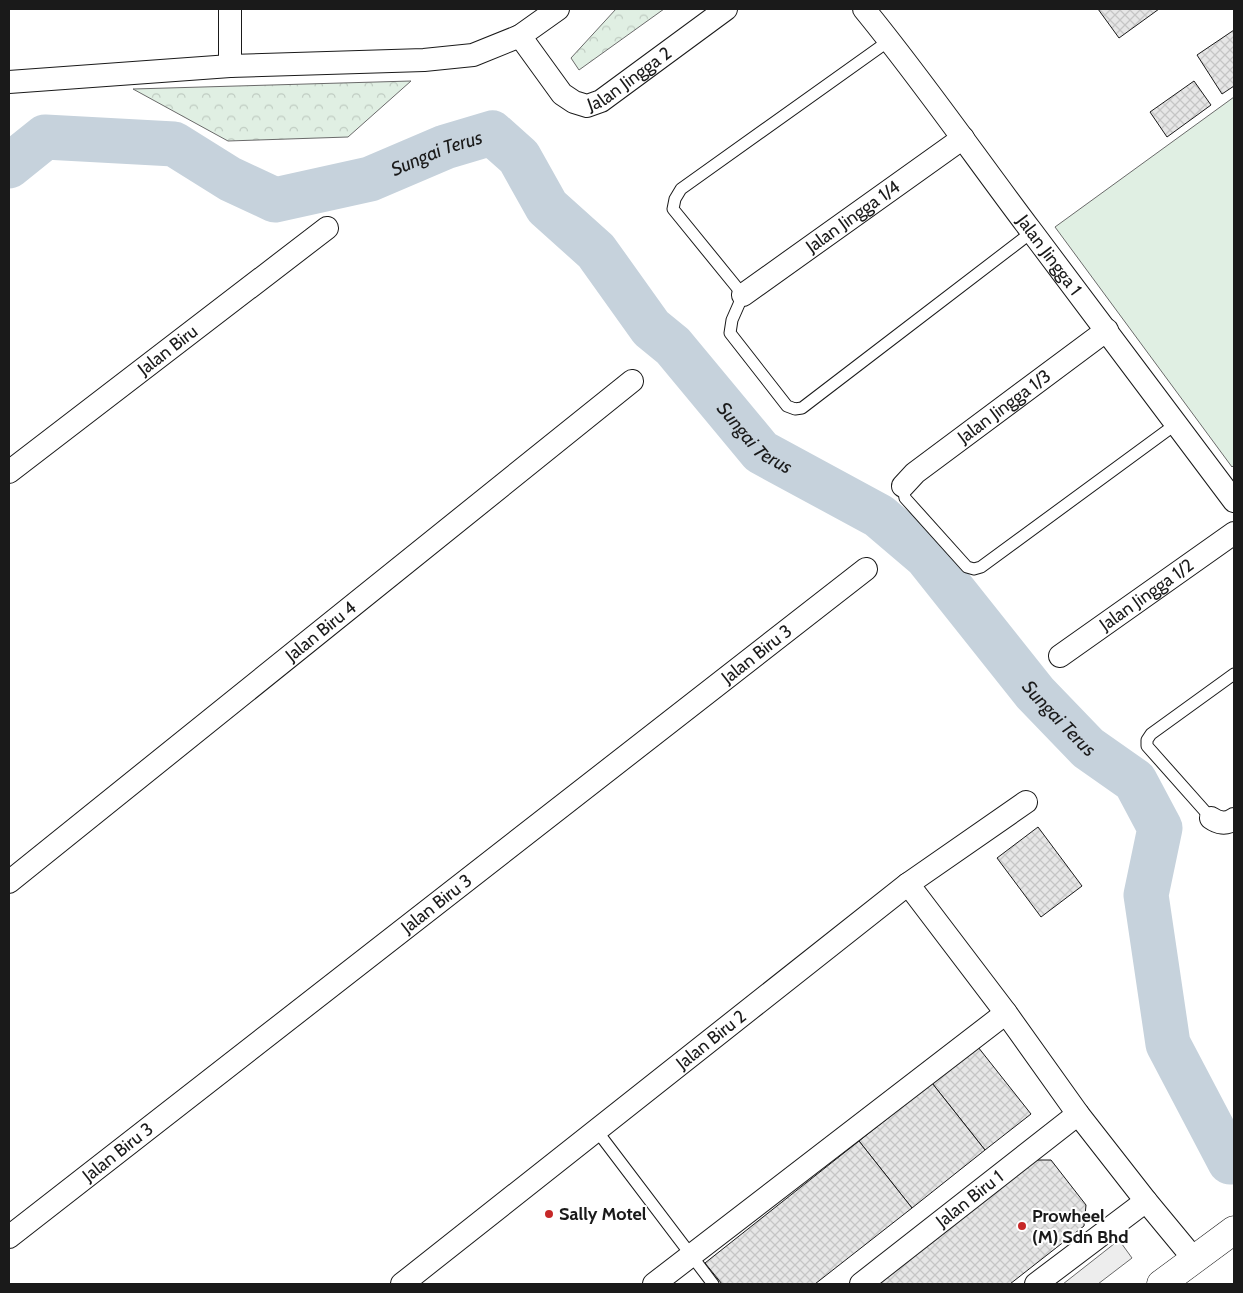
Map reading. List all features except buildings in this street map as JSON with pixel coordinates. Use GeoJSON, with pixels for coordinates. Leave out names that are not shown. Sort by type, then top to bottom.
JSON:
{"type":"FeatureCollection","features":[{"type":"Feature","properties":{"kind":"main road"},"geometry":{"type":"LineString","coordinates":[[1161,1284],[1234,1230]]}},
{"type":"Feature","properties":{"kind":"street"},"geometry":{"type":"LineString","coordinates":[[230,9],[230,66]]}},
{"type":"Feature","properties":{"kind":"street"},"geometry":{"type":"LineString","coordinates":[[9,82],[230,66],[424,60],[473,55],[520,36],[558,9]]}},
{"type":"Feature","properties":{"kind":"street","name":"Jalan Jingga 2"},"geometry":{"type":"LineString","coordinates":[[520,36],[562,94],[574,102],[587,106],[601,101],[726,9]]}},
{"type":"Feature","properties":{"kind":"street","name":"Jalan Jingga 1"},"geometry":{"type":"LineString","coordinates":[[864,9],[890,40],[1234,501]]}},
{"type":"Feature","properties":{"kind":"street","name":"Jalan Jingga 1/4"},"geometry":{"type":"LineString","coordinates":[[743,295],[963,138]]}},
{"type":"Feature","properties":{"kind":"street","name":"Jalan Biru"},"geometry":{"type":"LineString","coordinates":[[9,472],[327,228]]}},
{"type":"Feature","properties":{"kind":"street","name":"Jalan Jingga 1/3"},"geometry":{"type":"LineString","coordinates":[[903,486],[915,473],[1107,330]]}},
{"type":"Feature","properties":{"kind":"street","name":"Jalan Biru 4"},"geometry":{"type":"LineString","coordinates":[[9,882],[632,381]]}},
{"type":"Feature","properties":{"kind":"street","name":"Jalan Jingga 1/2"},"geometry":{"type":"LineString","coordinates":[[1060,656],[1234,533]]}},
{"type":"Feature","properties":{"kind":"street","name":"Jalan Biru 3"},"geometry":{"type":"LineString","coordinates":[[9,1238],[866,569]]}},
{"type":"Feature","properties":{"kind":"street","name":"Jalan Biru 2"},"geometry":{"type":"LineString","coordinates":[[402,1284],[908,884],[1026,802]]}},
{"type":"Feature","properties":{"kind":"street"},"geometry":{"type":"LineString","coordinates":[[1211,818],[1218,823],[1230,822],[1234,819]]}},
{"type":"Feature","properties":{"kind":"street"},"geometry":{"type":"LineString","coordinates":[[908,884],[1006,1013],[1078,1114],[1194,1259]]}},
{"type":"Feature","properties":{"kind":"street"},"geometry":{"type":"LineString","coordinates":[[654,1284],[1006,1013]]}},
{"type":"Feature","properties":{"kind":"street","name":"Jalan Biru 1"},"geometry":{"type":"LineString","coordinates":[[862,1284],[1078,1114]]}},
{"type":"Feature","properties":{"kind":"street"},"geometry":{"type":"LineString","coordinates":[[1036,1284],[1146,1201]]}},
{"type":"Feature","properties":{"kind":"lane"},"geometry":{"type":"LineString","coordinates":[[890,40],[681,189],[675,199],[673,209],[743,295],[732,320],[730,333],[788,406],[795,409],[802,408],[1032,232]]}},
{"type":"Feature","properties":{"kind":"lane"},"geometry":{"type":"LineString","coordinates":[[903,486],[905,498],[967,567],[981,568],[1176,424]]}},
{"type":"Feature","properties":{"kind":"lane"},"geometry":{"type":"LineString","coordinates":[[1211,818],[1147,746],[1147,740],[1151,734],[1234,674]]}},
{"type":"Feature","properties":{"kind":"lane"},"geometry":{"type":"LineString","coordinates":[[597,1130],[713,1284]]}},
{"type":"Feature","properties":{"kind":"green space"},"geometry":{"type":"Polygon","coordinates":[[[616,9],[664,9],[579,70],[571,58],[616,9]]]}},
{"type":"Feature","properties":{"kind":"green space"},"geometry":{"type":"Polygon","coordinates":[[[411,81],[348,137],[228,141],[133,89],[411,81]]]}},
{"type":"Feature","properties":{"kind":"green space"},"geometry":{"type":"Polygon","coordinates":[[[1234,97],[1234,465],[1232,467],[1055,227],[1234,97]]]}},
{"type":"Feature","properties":{"kind":"shaded area"},"geometry":{"type":"Polygon","coordinates":[[[1119,1240],[1132,1258],[1098,1284],[1063,1284],[1119,1240]]]}},
{"type":"Feature","properties":{"kind":"waterway","name":"Sungai Terus"},"geometry":{"type":"LineString","coordinates":[[9,166],[45,137],[174,144],[230,179],[275,200],[370,179],[445,147],[492,133],[519,157],[547,207],[596,251],[651,328],[673,346],[761,452],[879,516],[926,556],[1035,693],[1088,748],[1135,781],[1160,828],[1146,895],[1168,1044],[1230,1162]]}},
{"type":"Feature","properties":{"kind":"place","name":"Sally Motel"},"geometry":{"type":"Point","coordinates":[549,1214]}},
{"type":"Feature","properties":{"kind":"place","name":"Prowheel (M) Sdn Bhd"},"geometry":{"type":"Point","coordinates":[1022,1226]}}]}
